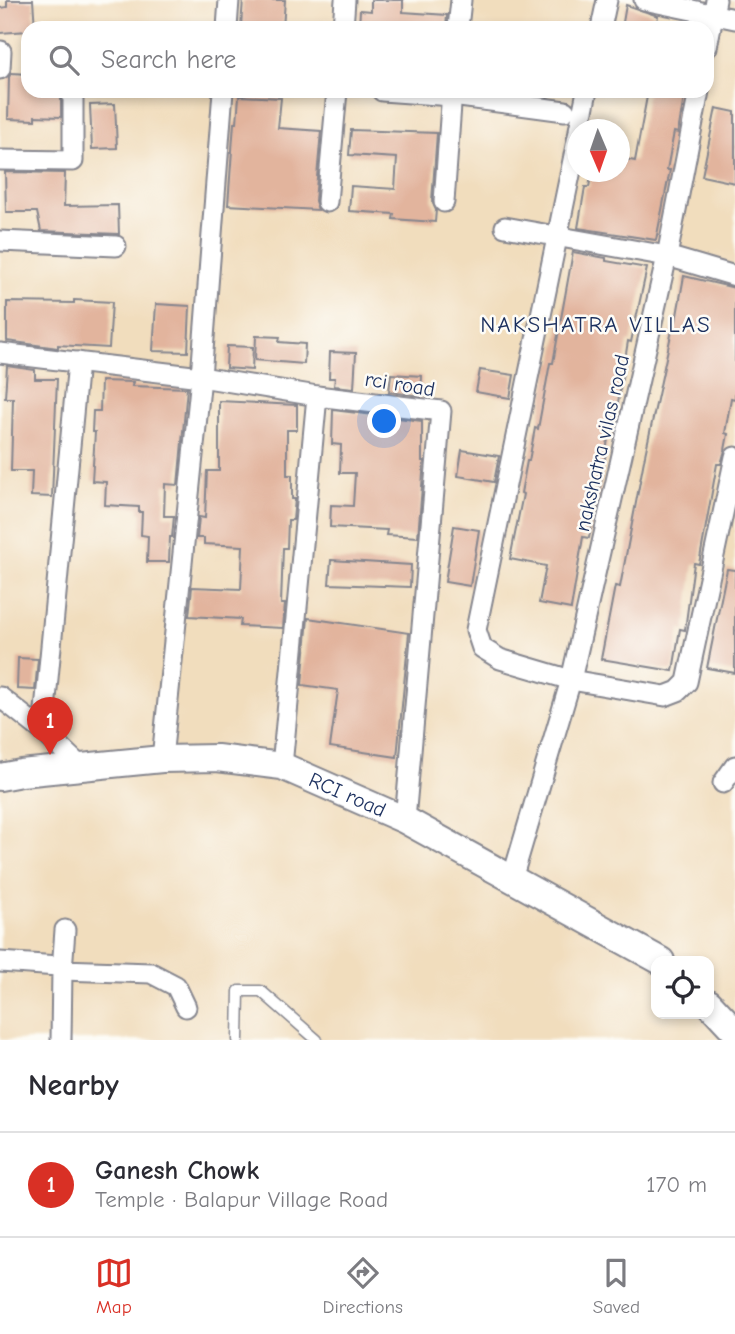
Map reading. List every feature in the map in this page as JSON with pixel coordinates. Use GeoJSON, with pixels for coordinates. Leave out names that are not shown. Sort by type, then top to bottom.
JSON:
{"type":"FeatureCollection","features":[{"type":"Feature","properties":{"kind":"street"},"geometry":{"type":"LineString","coordinates":[[228,21],[229,0]]}},
{"type":"Feature","properties":{"kind":"street"},"geometry":{"type":"LineString","coordinates":[[344,21],[345,0]]}},
{"type":"Feature","properties":{"kind":"street"},"geometry":{"type":"LineString","coordinates":[[459,21],[461,0]]}},
{"type":"Feature","properties":{"kind":"street"},"geometry":{"type":"LineString","coordinates":[[602,21],[607,0]]}},
{"type":"Feature","properties":{"kind":"street"},"geometry":{"type":"LineString","coordinates":[[644,0],[715,7],[735,19]]}},
{"type":"Feature","properties":{"kind":"street"},"geometry":{"type":"LineString","coordinates":[[0,160],[73,161],[73,98]]}},
{"type":"Feature","properties":{"kind":"street"},"geometry":{"type":"LineString","coordinates":[[162,758],[201,377],[222,98]]}},
{"type":"Feature","properties":{"kind":"street"},"geometry":{"type":"LineString","coordinates":[[327,202],[336,98]]}},
{"type":"Feature","properties":{"kind":"street"},"geometry":{"type":"LineString","coordinates":[[444,202],[452,98]]}},
{"type":"Feature","properties":{"kind":"street"},"geometry":{"type":"LineString","coordinates":[[483,98],[565,111]]}},
{"type":"Feature","properties":{"kind":"street"},"geometry":{"type":"LineString","coordinates":[[581,119],[586,98]]}},
{"type":"Feature","properties":{"kind":"street","name":"nakshatra vilas road"},"geometry":{"type":"LineString","coordinates":[[571,680],[667,256],[698,98]]}},
{"type":"Feature","properties":{"kind":"street"},"geometry":{"type":"LineString","coordinates":[[568,182],[476,630],[482,648],[500,659],[571,680],[665,696],[678,691],[687,682],[735,457]]}},
{"type":"Feature","properties":{"kind":"street"},"geometry":{"type":"LineString","coordinates":[[505,227],[667,256],[735,276]]}},
{"type":"Feature","properties":{"kind":"street"},"geometry":{"type":"LineString","coordinates":[[0,242],[116,246]]}},
{"type":"Feature","properties":{"kind":"street"},"geometry":{"type":"LineString","coordinates":[[0,353],[201,377],[317,396]]}},
{"type":"Feature","properties":{"kind":"street"},"geometry":{"type":"LineString","coordinates":[[43,731],[78,362]]}},
{"type":"Feature","properties":{"kind":"street","name":"rci road"},"geometry":{"type":"LineString","coordinates":[[282,766],[317,396],[441,411],[405,820]]}},
{"type":"Feature","properties":{"kind":"street"},"geometry":{"type":"LineString","coordinates":[[512,879],[571,680]]}},
{"type":"Feature","properties":{"kind":"street"},"geometry":{"type":"LineString","coordinates":[[0,697],[43,731],[82,768]]}},
{"type":"Feature","properties":{"kind":"street","name":"RCI road"},"geometry":{"type":"LineString","coordinates":[[0,777],[162,758],[218,758],[282,766],[405,820],[652,956]]}},
{"type":"Feature","properties":{"kind":"street"},"geometry":{"type":"LineString","coordinates":[[723,783],[735,766]]}},
{"type":"Feature","properties":{"kind":"street"},"geometry":{"type":"LineString","coordinates":[[61,1040],[65,930]]}},
{"type":"Feature","properties":{"kind":"street"},"geometry":{"type":"LineString","coordinates":[[0,962],[58,965],[62,970],[151,973],[176,986],[186,1007]]}},
{"type":"Feature","properties":{"kind":"street"},"geometry":{"type":"LineString","coordinates":[[714,1008],[735,1031]]}},
{"type":"Feature","properties":{"kind":"lane"},"geometry":{"type":"LineString","coordinates":[[239,1040],[239,990],[261,991],[317,1040]]}},
{"type":"Feature","properties":{"kind":"building"},"geometry":{"type":"Polygon","coordinates":[[[7,0],[33,0],[34,21],[21,21],[21,32],[0,33],[0,8],[7,7],[7,0]]]}},
{"type":"Feature","properties":{"kind":"building"},"geometry":{"type":"Polygon","coordinates":[[[243,0],[285,0],[284,21],[241,21],[243,0]]]}},
{"type":"Feature","properties":{"kind":"building"},"geometry":{"type":"Polygon","coordinates":[[[371,0],[403,0],[403,12],[447,15],[447,21],[359,21],[360,10],[371,11],[371,0]]]}},
{"type":"Feature","properties":{"kind":"building"},"geometry":{"type":"Polygon","coordinates":[[[626,5],[658,16],[657,21],[623,21],[626,5]]]}},
{"type":"Feature","properties":{"kind":"building"},"geometry":{"type":"Polygon","coordinates":[[[11,73],[21,74],[21,98],[61,98],[61,117],[8,119],[11,73]]]}},
{"type":"Feature","properties":{"kind":"building"},"geometry":{"type":"Polygon","coordinates":[[[239,98],[281,98],[278,128],[321,131],[315,201],[318,210],[228,205],[234,123],[237,123],[239,98]]]}},
{"type":"Feature","properties":{"kind":"building"},"geometry":{"type":"Polygon","coordinates":[[[647,98],[684,98],[678,133],[674,132],[667,170],[670,170],[656,240],[578,228],[585,187],[589,187],[590,182],[630,182],[630,160],[635,161],[647,98]]]}},
{"type":"Feature","properties":{"kind":"building"},"geometry":{"type":"Polygon","coordinates":[[[115,104],[117,148],[92,149],[90,105],[115,104]]]}},
{"type":"Feature","properties":{"kind":"building"},"geometry":{"type":"Polygon","coordinates":[[[716,108],[735,112],[735,183],[702,176],[716,108]]]}},
{"type":"Feature","properties":{"kind":"building"},"geometry":{"type":"Polygon","coordinates":[[[351,130],[437,133],[432,201],[436,210],[435,222],[393,219],[394,214],[349,211],[351,186],[395,189],[397,158],[349,155],[351,130]]]}},
{"type":"Feature","properties":{"kind":"building"},"geometry":{"type":"Polygon","coordinates":[[[5,172],[65,173],[64,206],[118,205],[119,234],[41,231],[37,212],[6,212],[5,172]]]}},
{"type":"Feature","properties":{"kind":"building"},"geometry":{"type":"Polygon","coordinates":[[[573,252],[647,268],[631,342],[628,341],[617,409],[613,408],[597,507],[589,538],[583,537],[571,609],[539,603],[546,566],[510,559],[527,461],[535,428],[538,429],[550,363],[553,363],[573,252]]]}},
{"type":"Feature","properties":{"kind":"building"},"geometry":{"type":"Polygon","coordinates":[[[684,276],[735,288],[735,399],[731,398],[725,450],[721,464],[717,464],[699,564],[694,563],[685,630],[680,629],[673,671],[601,659],[615,586],[620,587],[645,455],[684,276]]]}},
{"type":"Feature","properties":{"kind":"building"},"geometry":{"type":"Polygon","coordinates":[[[74,300],[112,302],[109,348],[58,345],[58,348],[7,341],[7,302],[74,303],[74,300]]]}},
{"type":"Feature","properties":{"kind":"building"},"geometry":{"type":"Polygon","coordinates":[[[156,304],[190,306],[188,352],[153,351],[156,304]]]}},
{"type":"Feature","properties":{"kind":"building"},"geometry":{"type":"Polygon","coordinates":[[[256,336],[280,337],[279,342],[305,344],[304,364],[255,360],[256,336]]]}},
{"type":"Feature","properties":{"kind":"building"},"geometry":{"type":"Polygon","coordinates":[[[227,346],[253,347],[252,370],[226,368],[227,346]]]}},
{"type":"Feature","properties":{"kind":"building"},"geometry":{"type":"Polygon","coordinates":[[[330,352],[356,353],[354,388],[334,386],[335,378],[329,378],[330,352]]]}},
{"type":"Feature","properties":{"kind":"building"},"geometry":{"type":"Polygon","coordinates":[[[7,366],[35,370],[35,379],[57,379],[52,497],[31,496],[32,471],[11,471],[13,398],[5,398],[7,366]]]}},
{"type":"Feature","properties":{"kind":"building"},"geometry":{"type":"Polygon","coordinates":[[[480,370],[514,375],[510,398],[476,392],[480,370]]]}},
{"type":"Feature","properties":{"kind":"building"},"geometry":{"type":"Polygon","coordinates":[[[391,374],[422,376],[421,396],[389,392],[391,374]]]}},
{"type":"Feature","properties":{"kind":"building"},"geometry":{"type":"Polygon","coordinates":[[[101,381],[133,382],[132,386],[187,388],[178,485],[165,484],[164,516],[174,516],[169,562],[147,562],[148,536],[141,535],[142,512],[139,512],[139,507],[105,505],[106,482],[92,481],[95,432],[92,432],[93,411],[100,411],[101,381]]]}},
{"type":"Feature","properties":{"kind":"building"},"geometry":{"type":"Polygon","coordinates":[[[219,401],[297,405],[297,430],[287,430],[287,475],[292,475],[292,499],[295,499],[293,520],[288,520],[287,548],[283,548],[283,628],[240,626],[241,619],[189,616],[192,587],[241,589],[243,546],[204,544],[204,538],[197,538],[199,517],[205,518],[207,471],[219,471],[219,401]]]}},
{"type":"Feature","properties":{"kind":"building"},"geometry":{"type":"Polygon","coordinates":[[[333,410],[422,421],[424,461],[418,537],[386,535],[387,530],[330,527],[331,505],[353,506],[355,473],[340,473],[341,445],[332,444],[333,410]]]}},
{"type":"Feature","properties":{"kind":"building"},"geometry":{"type":"Polygon","coordinates":[[[462,450],[499,456],[494,482],[458,476],[462,450]]]}},
{"type":"Feature","properties":{"kind":"building"},"geometry":{"type":"Polygon","coordinates":[[[454,526],[479,530],[470,586],[445,582],[454,526]]]}},
{"type":"Feature","properties":{"kind":"building"},"geometry":{"type":"Polygon","coordinates":[[[331,560],[411,565],[410,587],[329,584],[331,560]]]}},
{"type":"Feature","properties":{"kind":"building"},"geometry":{"type":"Polygon","coordinates":[[[727,569],[735,570],[735,673],[707,668],[727,569]]]}},
{"type":"Feature","properties":{"kind":"building"},"geometry":{"type":"Polygon","coordinates":[[[308,618],[409,633],[397,757],[330,747],[338,690],[302,685],[308,618]]]}},
{"type":"Feature","properties":{"kind":"building"},"geometry":{"type":"Polygon","coordinates":[[[18,658],[38,659],[35,690],[17,689],[18,658]]]}},
{"type":"Feature","properties":{"kind":"place","name":"Ganesh Chowk"},"geometry":{"type":"Point","coordinates":[50,755]}},
{"type":"Feature","properties":{"kind":"district","name":"NAKSHATRA VILLAS"},"geometry":{"type":"Point","coordinates":[596,324]}}]}
